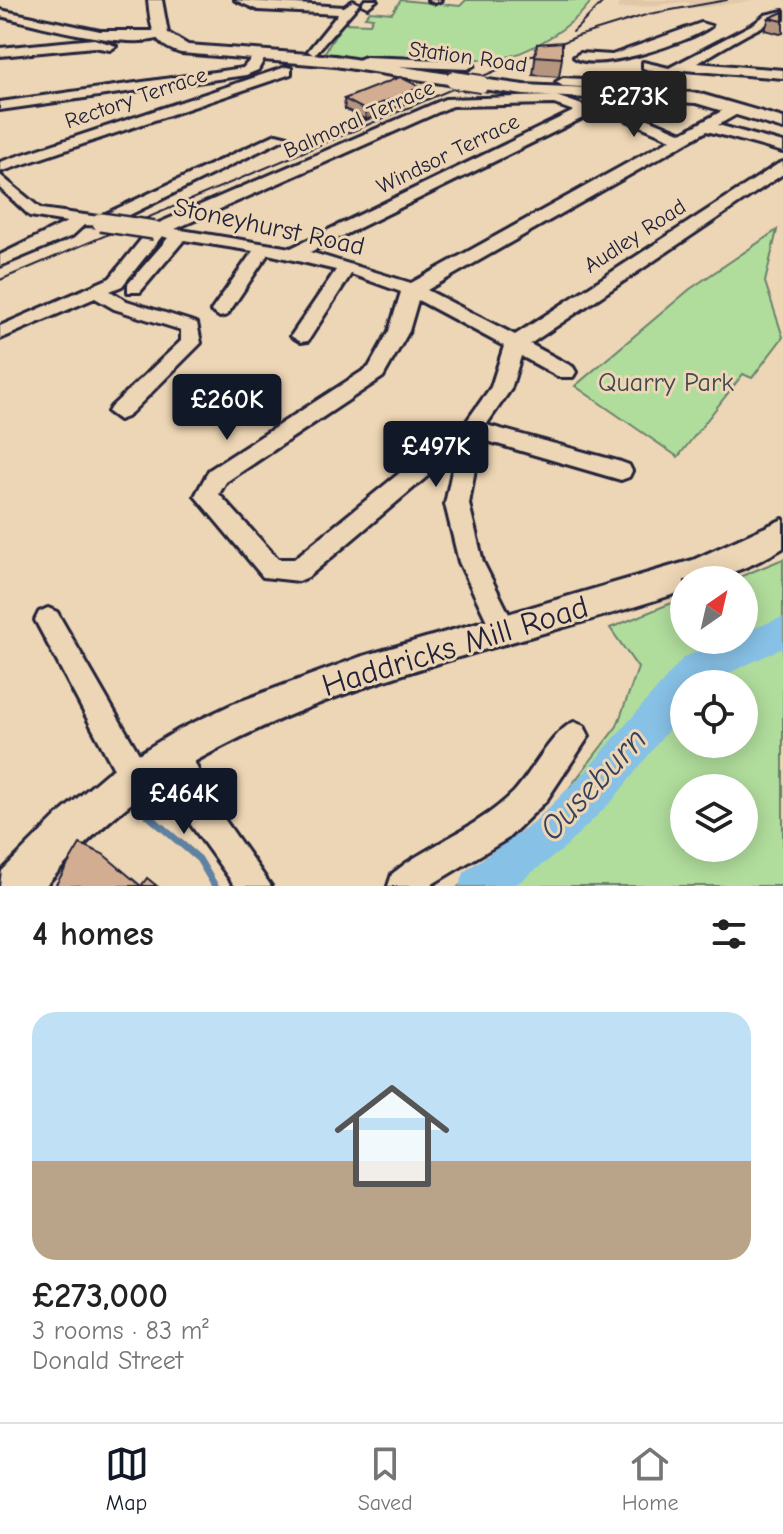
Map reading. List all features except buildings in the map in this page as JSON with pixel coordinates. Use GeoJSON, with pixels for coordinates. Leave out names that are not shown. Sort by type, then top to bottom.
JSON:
{"type":"FeatureCollection","features":[{"type":"Feature","properties":{"kind":"main road"},"geometry":{"type":"LineString","coordinates":[[155,0],[160,35]]}},
{"type":"Feature","properties":{"kind":"main road","name":"Station Road"},"geometry":{"type":"LineString","coordinates":[[160,35],[173,46],[187,50],[335,61],[481,84],[620,94],[674,80],[736,109],[783,124]]}},
{"type":"Feature","properties":{"kind":"main road","name":"Haddricks Mill Road"},"geometry":{"type":"LineString","coordinates":[[17,886],[84,817],[135,777],[175,751],[272,703],[732,559],[783,532]]}},
{"type":"Feature","properties":{"kind":"street"},"geometry":{"type":"LineString","coordinates":[[0,5],[9,0]]}},
{"type":"Feature","properties":{"kind":"street"},"geometry":{"type":"LineString","coordinates":[[241,0],[258,7],[346,11]]}},
{"type":"Feature","properties":{"kind":"street"},"geometry":{"type":"LineString","coordinates":[[314,51],[346,11],[365,1]]}},
{"type":"Feature","properties":{"kind":"street"},"geometry":{"type":"LineString","coordinates":[[0,13],[134,38],[160,35]]}},
{"type":"Feature","properties":{"kind":"street"},"geometry":{"type":"LineString","coordinates":[[674,80],[710,52],[759,26],[769,17],[783,15]]}},
{"type":"Feature","properties":{"kind":"street"},"geometry":{"type":"LineString","coordinates":[[580,57],[613,59],[705,26]]}},
{"type":"Feature","properties":{"kind":"street"},"geometry":{"type":"LineString","coordinates":[[94,43],[108,34]]}},
{"type":"Feature","properties":{"kind":"street"},"geometry":{"type":"LineString","coordinates":[[679,36],[710,52]]}},
{"type":"Feature","properties":{"kind":"street"},"geometry":{"type":"LineString","coordinates":[[0,52],[94,43],[137,47]]}},
{"type":"Feature","properties":{"kind":"street"},"geometry":{"type":"LineString","coordinates":[[0,106],[246,71],[260,56]]}},
{"type":"Feature","properties":{"kind":"street"},"geometry":{"type":"LineString","coordinates":[[355,64],[365,61],[468,65]]}},
{"type":"Feature","properties":{"kind":"street"},"geometry":{"type":"LineString","coordinates":[[648,65],[674,80]]}},
{"type":"Feature","properties":{"kind":"street","name":"Rectory Terrace"},"geometry":{"type":"LineString","coordinates":[[0,167],[200,97],[286,71]]}},
{"type":"Feature","properties":{"kind":"street"},"geometry":{"type":"LineString","coordinates":[[563,82],[783,74]]}},
{"type":"Feature","properties":{"kind":"street"},"geometry":{"type":"LineString","coordinates":[[200,97],[207,91],[202,78]]}},
{"type":"Feature","properties":{"kind":"street","name":"Windsor Terrace"},"geometry":{"type":"LineString","coordinates":[[295,253],[620,94]]}},
{"type":"Feature","properties":{"kind":"street","name":"Balmoral Terrace"},"geometry":{"type":"LineString","coordinates":[[156,230],[450,102],[556,100],[593,107],[682,139]]}},
{"type":"Feature","properties":{"kind":"street"},"geometry":{"type":"LineString","coordinates":[[514,345],[501,389],[470,433],[448,446],[299,570],[272,570],[207,496],[217,476],[376,372],[399,331],[411,291],[736,109]]}},
{"type":"Feature","properties":{"kind":"street"},"geometry":{"type":"LineString","coordinates":[[706,126],[783,148]]}},
{"type":"Feature","properties":{"kind":"street"},"geometry":{"type":"LineString","coordinates":[[101,222],[281,137]]}},
{"type":"Feature","properties":{"kind":"street","name":"Audley Road"},"geometry":{"type":"LineString","coordinates":[[514,345],[783,167]]}},
{"type":"Feature","properties":{"kind":"street","name":"Stoneyhurst Road"},"geometry":{"type":"LineString","coordinates":[[0,180],[36,213],[295,253],[347,267],[465,315],[566,372]]}},
{"type":"Feature","properties":{"kind":"street"},"geometry":{"type":"LineString","coordinates":[[0,261],[66,232],[81,219]]}},
{"type":"Feature","properties":{"kind":"street"},"geometry":{"type":"LineString","coordinates":[[0,333],[116,282],[156,230]]}},
{"type":"Feature","properties":{"kind":"street"},"geometry":{"type":"LineString","coordinates":[[134,288],[180,234]]}},
{"type":"Feature","properties":{"kind":"street"},"geometry":{"type":"LineString","coordinates":[[220,311],[263,249]]}},
{"type":"Feature","properties":{"kind":"street"},"geometry":{"type":"LineString","coordinates":[[301,336],[347,267]]}},
{"type":"Feature","properties":{"kind":"street"},"geometry":{"type":"LineString","coordinates":[[98,291],[117,307],[171,317],[190,327],[191,343],[119,412]]}},
{"type":"Feature","properties":{"kind":"street"},"geometry":{"type":"LineString","coordinates":[[470,433],[621,471]]}},
{"type":"Feature","properties":{"kind":"street"},"geometry":{"type":"LineString","coordinates":[[470,433],[457,504],[471,562],[505,632]]}},
{"type":"Feature","properties":{"kind":"street"},"geometry":{"type":"LineString","coordinates":[[48,620],[135,777]]}},
{"type":"Feature","properties":{"kind":"street"},"geometry":{"type":"LineString","coordinates":[[404,886],[417,874],[508,819],[557,764],[574,736]]}},
{"type":"Feature","properties":{"kind":"street"},"geometry":{"type":"LineString","coordinates":[[175,751],[202,814],[255,886]]}},
{"type":"Feature","properties":{"kind":"shaded area"},"geometry":{"type":"Polygon","coordinates":[[[620,0],[755,0],[701,8],[686,2],[617,9],[620,0]]]}},
{"type":"Feature","properties":{"kind":"green space"},"geometry":{"type":"Polygon","coordinates":[[[401,0],[460,6],[466,0],[592,0],[549,38],[508,57],[481,59],[433,52],[430,58],[399,57],[396,62],[336,57],[325,52],[343,23],[370,24],[373,18],[365,17],[370,11],[392,13],[401,0]]]}},
{"type":"Feature","properties":{"kind":"green space","name":"Quarry Park"},"geometry":{"type":"Polygon","coordinates":[[[777,230],[765,282],[783,337],[752,378],[743,374],[678,457],[575,386],[690,289],[777,230]]]}},
{"type":"Feature","properties":{"kind":"green space"},"geometry":{"type":"Polygon","coordinates":[[[783,559],[783,886],[459,886],[544,821],[617,726],[638,668],[610,628],[670,604],[670,654],[758,654],[758,569],[783,559]]]}},
{"type":"Feature","properties":{"kind":"waterway","name":"Ouseburn"},"geometry":{"type":"LineString","coordinates":[[480,886],[548,836],[599,786],[696,668],[783,632]]}},
{"type":"Feature","properties":{"kind":"waterway"},"geometry":{"type":"LineString","coordinates":[[144,812],[199,859],[215,886]]}},
{"type":"Feature","properties":{"kind":"tram line"},"geometry":{"type":"LineString","coordinates":[[573,32],[605,0]]}},
{"type":"Feature","properties":{"kind":"tram line"},"geometry":{"type":"LineString","coordinates":[[0,280],[578,36],[649,14],[727,0]]}}]}
